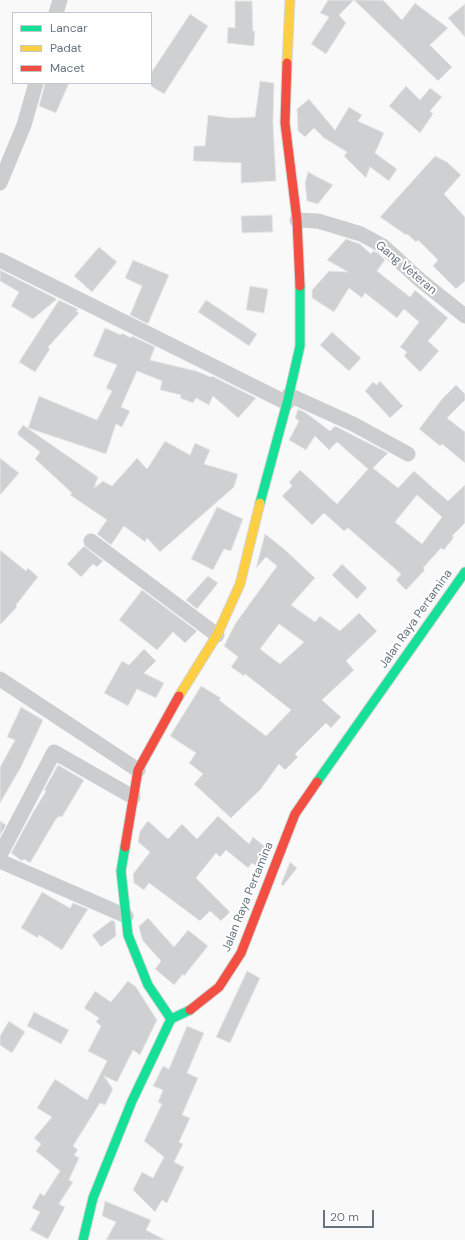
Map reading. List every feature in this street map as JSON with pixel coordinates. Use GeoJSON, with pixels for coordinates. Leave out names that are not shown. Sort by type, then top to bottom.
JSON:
{"type":"FeatureCollection","features":[{"type":"Feature","properties":{"kind":"street"},"geometry":{"type":"LineString","coordinates":[[56,12],[60,0]]}},
{"type":"Feature","properties":{"kind":"street"},"geometry":{"type":"LineString","coordinates":[[83,1240],[93,1198],[132,1101],[171,1019],[148,984],[128,935],[121,871],[138,770],[176,700],[217,635],[240,584],[250,538],[288,399],[300,346],[300,285],[297,220],[285,123],[288,13],[290,0]]}},
{"type":"Feature","properties":{"kind":"street"},"geometry":{"type":"LineString","coordinates":[[0,183],[24,126],[36,84]]}},
{"type":"Feature","properties":{"kind":"street","name":"Gang Veteran"},"geometry":{"type":"LineString","coordinates":[[297,220],[325,223],[361,234],[383,246],[420,280],[465,316]]}},
{"type":"Feature","properties":{"kind":"street"},"geometry":{"type":"LineString","coordinates":[[0,260],[288,399],[353,424],[408,454]]}},
{"type":"Feature","properties":{"kind":"street"},"geometry":{"type":"LineString","coordinates":[[91,541],[217,635]]}},
{"type":"Feature","properties":{"kind":"street","name":"Jalan Raya Pertamina"},"geometry":{"type":"LineString","coordinates":[[171,1019],[194,1008],[218,987],[241,953],[295,814],[465,572]]}},
{"type":"Feature","properties":{"kind":"street"},"geometry":{"type":"LineString","coordinates":[[0,679],[138,770]]}},
{"type":"Feature","properties":{"kind":"street"},"geometry":{"type":"LineString","coordinates":[[0,855],[54,752],[133,797]]}},
{"type":"Feature","properties":{"kind":"street"},"geometry":{"type":"LineString","coordinates":[[0,861],[126,916]]}},
{"type":"Feature","properties":{"kind":"building"},"geometry":{"type":"Polygon","coordinates":[[[328,0],[354,0],[339,15],[346,23],[326,54],[311,44],[329,17],[320,13],[328,0]]]}},
{"type":"Feature","properties":{"kind":"building"},"geometry":{"type":"Polygon","coordinates":[[[354,0],[383,0],[402,20],[415,3],[448,28],[430,45],[452,67],[438,81],[354,0]]]}},
{"type":"Feature","properties":{"kind":"building"},"geometry":{"type":"Polygon","coordinates":[[[235,1],[252,1],[253,31],[255,31],[254,46],[227,43],[228,27],[235,28],[235,1]]]}},
{"type":"Feature","properties":{"kind":"building"},"geometry":{"type":"Polygon","coordinates":[[[465,4],[465,37],[448,18],[465,4]]]}},
{"type":"Feature","properties":{"kind":"building"},"geometry":{"type":"Polygon","coordinates":[[[190,14],[208,26],[164,94],[151,86],[152,71],[190,14]]]}},
{"type":"Feature","properties":{"kind":"building"},"geometry":{"type":"Polygon","coordinates":[[[260,81],[274,83],[273,123],[276,181],[241,183],[241,163],[193,161],[194,146],[205,146],[208,115],[231,118],[255,117],[260,81]]]}},
{"type":"Feature","properties":{"kind":"building"},"geometry":{"type":"Polygon","coordinates":[[[45,84],[69,84],[56,113],[39,106],[45,84]]]}},
{"type":"Feature","properties":{"kind":"building"},"geometry":{"type":"Polygon","coordinates":[[[406,86],[420,100],[430,88],[442,97],[430,111],[433,114],[420,133],[389,106],[406,86]]]}},
{"type":"Feature","properties":{"kind":"building"},"geometry":{"type":"Polygon","coordinates":[[[309,99],[335,130],[349,107],[362,115],[358,121],[384,133],[375,153],[397,169],[389,181],[370,167],[366,178],[344,156],[347,152],[324,138],[314,128],[305,137],[298,131],[297,109],[309,99]]]}},
{"type":"Feature","properties":{"kind":"building"},"geometry":{"type":"Polygon","coordinates":[[[435,156],[447,162],[461,175],[444,194],[465,217],[465,281],[456,289],[433,266],[438,260],[418,240],[416,242],[407,234],[406,235],[380,217],[435,156]]]}},
{"type":"Feature","properties":{"kind":"building"},"geometry":{"type":"Polygon","coordinates":[[[308,172],[333,185],[318,204],[307,201],[305,183],[308,172]]]}},
{"type":"Feature","properties":{"kind":"building"},"geometry":{"type":"Polygon","coordinates":[[[272,215],[273,232],[242,233],[241,216],[272,215]]]}},
{"type":"Feature","properties":{"kind":"building"},"geometry":{"type":"Polygon","coordinates":[[[346,239],[360,244],[371,254],[373,251],[378,253],[385,260],[377,271],[410,297],[415,290],[448,318],[428,341],[439,351],[420,372],[404,356],[407,352],[400,347],[419,322],[404,309],[397,318],[365,293],[362,298],[349,288],[334,312],[312,298],[312,290],[329,271],[348,272],[327,260],[346,239]]]}},
{"type":"Feature","properties":{"kind":"building"},"geometry":{"type":"Polygon","coordinates":[[[99,247],[117,262],[92,292],[74,276],[99,247]]]}},
{"type":"Feature","properties":{"kind":"building"},"geometry":{"type":"Polygon","coordinates":[[[133,260],[169,275],[148,324],[130,315],[142,286],[125,278],[133,260]]]}},
{"type":"Feature","properties":{"kind":"building"},"geometry":{"type":"Polygon","coordinates":[[[0,270],[57,299],[33,319],[11,306],[19,292],[0,281],[0,270]]]}},
{"type":"Feature","properties":{"kind":"building"},"geometry":{"type":"Polygon","coordinates":[[[250,286],[268,289],[264,313],[246,310],[250,286]]]}},
{"type":"Feature","properties":{"kind":"building"},"geometry":{"type":"Polygon","coordinates":[[[59,300],[78,309],[76,311],[79,313],[48,347],[50,349],[35,372],[19,362],[59,300]]]}},
{"type":"Feature","properties":{"kind":"building"},"geometry":{"type":"Polygon","coordinates":[[[206,300],[257,334],[249,346],[198,312],[206,300]]]}},
{"type":"Feature","properties":{"kind":"building"},"geometry":{"type":"Polygon","coordinates":[[[105,328],[121,335],[122,333],[131,338],[132,336],[155,347],[150,360],[196,371],[211,377],[212,376],[256,398],[238,418],[213,396],[209,405],[196,398],[193,403],[180,398],[181,395],[160,390],[162,381],[137,371],[121,407],[130,411],[122,427],[116,424],[106,454],[28,428],[39,396],[97,420],[112,391],[106,388],[117,365],[93,356],[105,328]]]}},
{"type":"Feature","properties":{"kind":"building"},"geometry":{"type":"Polygon","coordinates":[[[332,332],[361,358],[349,371],[320,345],[332,332]]]}},
{"type":"Feature","properties":{"kind":"building"},"geometry":{"type":"Polygon","coordinates":[[[380,381],[403,406],[390,418],[365,391],[373,382],[377,385],[380,381]]]}},
{"type":"Feature","properties":{"kind":"building"},"geometry":{"type":"Polygon","coordinates":[[[456,385],[465,394],[465,400],[447,418],[465,432],[465,463],[442,444],[440,446],[419,429],[442,399],[456,385]]]}},
{"type":"Feature","properties":{"kind":"building"},"geometry":{"type":"Polygon","coordinates":[[[298,409],[306,413],[330,431],[335,426],[388,453],[373,468],[398,488],[414,471],[448,501],[465,485],[465,523],[452,536],[454,537],[444,550],[441,548],[423,568],[425,570],[406,590],[396,580],[401,574],[348,528],[344,531],[324,513],[312,525],[282,496],[292,486],[289,482],[300,470],[337,504],[368,469],[337,442],[329,450],[315,436],[306,450],[289,440],[299,421],[295,418],[298,409]],[[417,495],[395,522],[422,544],[442,517],[417,495]]]}},
{"type":"Feature","properties":{"kind":"building"},"geometry":{"type":"Polygon","coordinates":[[[23,425],[98,477],[94,488],[103,481],[112,486],[137,458],[147,469],[165,441],[190,455],[195,443],[210,450],[204,464],[238,474],[234,487],[160,552],[147,538],[145,542],[124,526],[111,545],[97,534],[107,520],[70,495],[72,493],[35,459],[40,452],[17,434],[23,425]]]}},
{"type":"Feature","properties":{"kind":"building"},"geometry":{"type":"Polygon","coordinates":[[[0,458],[19,473],[0,495],[0,458]]]}},
{"type":"Feature","properties":{"kind":"building"},"geometry":{"type":"Polygon","coordinates":[[[217,507],[243,519],[231,551],[224,549],[213,570],[191,559],[217,507]]]}},
{"type":"Feature","properties":{"kind":"building"},"geometry":{"type":"Polygon","coordinates":[[[265,534],[283,548],[315,578],[291,605],[315,622],[320,616],[340,631],[359,613],[377,631],[346,661],[354,670],[322,700],[341,717],[331,728],[326,723],[295,754],[298,757],[285,770],[279,764],[261,789],[231,818],[194,784],[203,774],[189,763],[196,753],[170,736],[201,686],[221,698],[219,700],[266,736],[291,710],[245,674],[244,676],[231,667],[238,657],[224,646],[235,624],[277,566],[266,557],[256,568],[265,534]],[[279,624],[260,649],[280,664],[304,642],[279,624]]]}},
{"type":"Feature","properties":{"kind":"building"},"geometry":{"type":"Polygon","coordinates":[[[84,546],[103,561],[97,567],[93,564],[81,577],[67,564],[84,546]]]}},
{"type":"Feature","properties":{"kind":"building"},"geometry":{"type":"Polygon","coordinates":[[[0,550],[26,571],[28,568],[38,577],[16,605],[17,607],[0,625],[0,550]]]}},
{"type":"Feature","properties":{"kind":"building"},"geometry":{"type":"Polygon","coordinates":[[[342,564],[367,588],[357,599],[332,575],[342,564]]]}},
{"type":"Feature","properties":{"kind":"building"},"geometry":{"type":"Polygon","coordinates":[[[208,576],[218,583],[197,609],[186,600],[208,576]]]}},
{"type":"Feature","properties":{"kind":"building"},"geometry":{"type":"Polygon","coordinates":[[[142,590],[197,631],[185,643],[173,632],[157,650],[119,620],[142,590]]]}},
{"type":"Feature","properties":{"kind":"building"},"geometry":{"type":"Polygon","coordinates":[[[144,649],[156,661],[144,673],[164,683],[156,698],[137,689],[128,706],[104,693],[122,661],[129,665],[144,649]]]}},
{"type":"Feature","properties":{"kind":"building"},"geometry":{"type":"Polygon","coordinates":[[[21,707],[43,720],[21,767],[0,803],[0,767],[15,740],[7,737],[21,707]]]}},
{"type":"Feature","properties":{"kind":"building"},"geometry":{"type":"Polygon","coordinates":[[[58,765],[84,780],[62,817],[60,816],[56,819],[30,863],[24,859],[22,861],[11,853],[46,791],[44,790],[58,765]]]}},
{"type":"Feature","properties":{"kind":"building"},"geometry":{"type":"Polygon","coordinates":[[[218,816],[249,844],[253,837],[268,849],[260,869],[252,863],[248,868],[226,850],[220,857],[216,853],[196,878],[230,912],[221,921],[210,911],[200,921],[149,883],[144,890],[134,883],[133,874],[150,852],[138,842],[140,831],[148,821],[168,839],[182,824],[197,839],[218,816]]]}},
{"type":"Feature","properties":{"kind":"building"},"geometry":{"type":"Polygon","coordinates":[[[0,821],[6,825],[0,836],[0,821]]]}},
{"type":"Feature","properties":{"kind":"building"},"geometry":{"type":"Polygon","coordinates":[[[290,862],[297,868],[283,886],[281,884],[290,862]]]}},
{"type":"Feature","properties":{"kind":"building"},"geometry":{"type":"Polygon","coordinates":[[[42,892],[70,908],[73,903],[88,909],[62,950],[39,935],[38,938],[21,928],[42,892]]]}},
{"type":"Feature","properties":{"kind":"building"},"geometry":{"type":"Polygon","coordinates":[[[148,918],[174,947],[188,930],[208,946],[184,976],[183,974],[174,985],[155,969],[161,961],[143,941],[139,926],[148,918]]]}},
{"type":"Feature","properties":{"kind":"building"},"geometry":{"type":"Polygon","coordinates":[[[112,920],[115,922],[116,936],[101,947],[92,935],[112,920]]]}},
{"type":"Feature","properties":{"kind":"building"},"geometry":{"type":"Polygon","coordinates":[[[247,971],[260,978],[230,1043],[216,1037],[247,971]]]}},
{"type":"Feature","properties":{"kind":"building"},"geometry":{"type":"Polygon","coordinates":[[[128,981],[136,987],[157,1020],[140,1055],[133,1050],[117,1082],[104,1076],[113,1089],[105,1105],[100,1103],[73,1146],[78,1150],[74,1155],[79,1158],[69,1180],[73,1182],[59,1204],[65,1207],[48,1239],[30,1230],[40,1212],[32,1208],[40,1193],[44,1196],[60,1171],[36,1151],[41,1144],[34,1138],[52,1117],[37,1108],[55,1079],[87,1100],[107,1061],[88,1051],[101,1026],[96,1022],[99,1018],[84,1008],[95,991],[111,1002],[128,981]]]}},
{"type":"Feature","properties":{"kind":"building"},"geometry":{"type":"Polygon","coordinates":[[[34,1012],[69,1030],[61,1044],[27,1026],[34,1012]]]}},
{"type":"Feature","properties":{"kind":"building"},"geometry":{"type":"Polygon","coordinates":[[[9,1021],[25,1032],[12,1053],[0,1045],[0,1036],[9,1021]]]}},
{"type":"Feature","properties":{"kind":"building"},"geometry":{"type":"Polygon","coordinates":[[[187,1026],[204,1033],[187,1073],[198,1078],[182,1115],[190,1118],[179,1142],[183,1144],[174,1162],[184,1167],[167,1203],[162,1200],[155,1212],[133,1190],[142,1172],[153,1178],[164,1157],[144,1141],[162,1104],[158,1102],[163,1090],[153,1086],[163,1066],[169,1069],[187,1026]]]}},
{"type":"Feature","properties":{"kind":"building"},"geometry":{"type":"Polygon","coordinates":[[[105,1201],[151,1220],[146,1230],[165,1240],[106,1240],[116,1222],[102,1216],[105,1201]]]}},
{"type":"Feature","properties":{"kind":"traffic: fast"},"geometry":{"type":"LineString","coordinates":[[260,503],[287,403],[300,346],[300,286]]}},
{"type":"Feature","properties":{"kind":"traffic: fast"},"geometry":{"type":"LineString","coordinates":[[317,782],[465,572]]}},
{"type":"Feature","properties":{"kind":"traffic: fast"},"geometry":{"type":"LineString","coordinates":[[125,847],[121,871],[128,935],[148,985],[171,1019]]}},
{"type":"Feature","properties":{"kind":"traffic: fast"},"geometry":{"type":"LineString","coordinates":[[83,1240],[93,1198],[132,1101],[171,1019],[190,1010]]}},
{"type":"Feature","properties":{"kind":"traffic: slow"},"geometry":{"type":"LineString","coordinates":[[287,63],[290,0]]}},
{"type":"Feature","properties":{"kind":"traffic: slow"},"geometry":{"type":"LineString","coordinates":[[179,696],[217,635],[240,584],[260,503]]}},
{"type":"Feature","properties":{"kind":"traffic: jam"},"geometry":{"type":"LineString","coordinates":[[287,63],[285,123],[297,220],[300,286]]}},
{"type":"Feature","properties":{"kind":"traffic: jam"},"geometry":{"type":"LineString","coordinates":[[125,847],[138,770],[179,696]]}},
{"type":"Feature","properties":{"kind":"traffic: jam"},"geometry":{"type":"LineString","coordinates":[[190,1010],[219,987],[241,953],[295,814],[317,782]]}}]}
